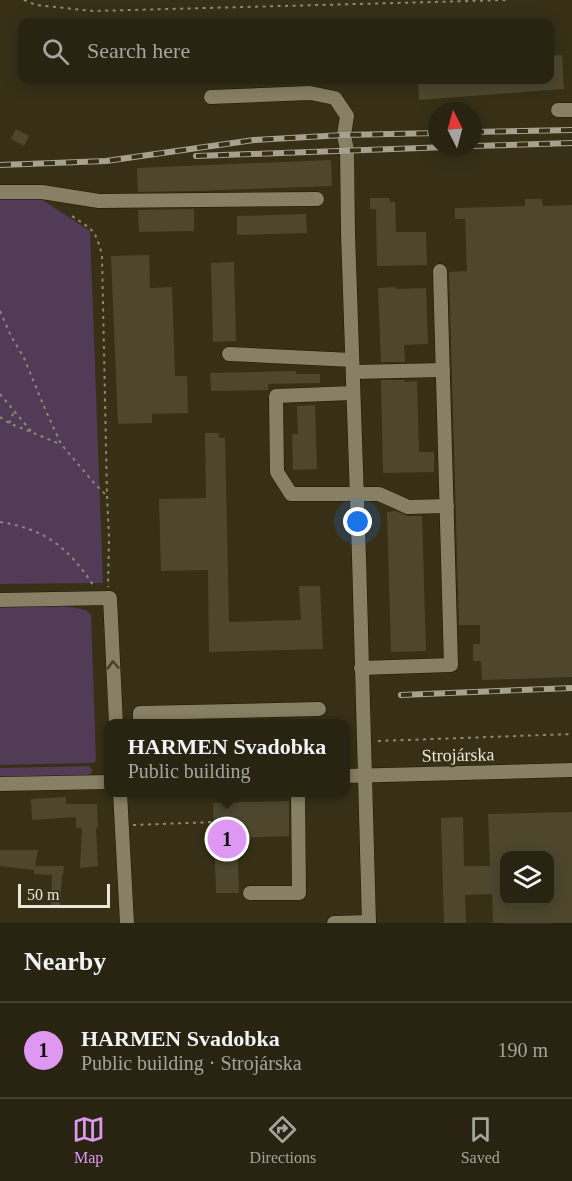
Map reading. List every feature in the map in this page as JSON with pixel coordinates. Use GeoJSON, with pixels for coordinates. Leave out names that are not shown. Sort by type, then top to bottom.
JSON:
{"type":"FeatureCollection","features":[{"type":"Feature","properties":{"kind":"street"},"geometry":{"type":"LineString","coordinates":[[211,97],[310,93],[335,98],[347,116],[345,135],[369,923],[334,923]]}},
{"type":"Feature","properties":{"kind":"street"},"geometry":{"type":"LineString","coordinates":[[0,192],[42,192],[99,201],[317,199]]}},
{"type":"Feature","properties":{"kind":"street"},"geometry":{"type":"LineString","coordinates":[[361,668],[451,665],[440,271]]}},
{"type":"Feature","properties":{"kind":"street"},"geometry":{"type":"LineString","coordinates":[[229,354],[352,366],[443,370]]}},
{"type":"Feature","properties":{"kind":"street"},"geometry":{"type":"LineString","coordinates":[[353,393],[276,396],[278,472],[291,494],[379,494],[408,507],[447,506]]}},
{"type":"Feature","properties":{"kind":"street"},"geometry":{"type":"LineString","coordinates":[[0,600],[110,598],[116,719]]}},
{"type":"Feature","properties":{"kind":"street"},"geometry":{"type":"LineString","coordinates":[[140,719],[140,713],[319,709]]}},
{"type":"Feature","properties":{"kind":"street","name":"Strojárska"},"geometry":{"type":"LineString","coordinates":[[350,776],[572,770]]}},
{"type":"Feature","properties":{"kind":"street"},"geometry":{"type":"LineString","coordinates":[[0,784],[104,782]]}},
{"type":"Feature","properties":{"kind":"street"},"geometry":{"type":"LineString","coordinates":[[120,797],[127,923]]}},
{"type":"Feature","properties":{"kind":"street"},"geometry":{"type":"LineString","coordinates":[[250,893],[299,893],[298,797]]}},
{"type":"Feature","properties":{"kind":"path"},"geometry":{"type":"LineString","coordinates":[[24,0],[36,5],[93,11],[508,0]]}},
{"type":"Feature","properties":{"kind":"path"},"geometry":{"type":"LineString","coordinates":[[72,216],[94,232],[102,255],[109,537],[108,587]]}},
{"type":"Feature","properties":{"kind":"path"},"geometry":{"type":"LineString","coordinates":[[0,310],[10,336],[24,358],[61,444],[107,496]]}},
{"type":"Feature","properties":{"kind":"path"},"geometry":{"type":"LineString","coordinates":[[0,394],[33,433]]}},
{"type":"Feature","properties":{"kind":"path"},"geometry":{"type":"LineString","coordinates":[[9,423],[14,410]]}},
{"type":"Feature","properties":{"kind":"path"},"geometry":{"type":"LineString","coordinates":[[0,417],[9,423],[61,444]]}},
{"type":"Feature","properties":{"kind":"path"},"geometry":{"type":"LineString","coordinates":[[0,522],[17,525],[59,544],[75,559],[94,587]]}},
{"type":"Feature","properties":{"kind":"path"},"geometry":{"type":"LineString","coordinates":[[363,741],[572,734]]}},
{"type":"Feature","properties":{"kind":"path"},"geometry":{"type":"LineString","coordinates":[[123,826],[214,822]]}},
{"type":"Feature","properties":{"kind":"shaded area"},"geometry":{"type":"Polygon","coordinates":[[[35,195],[90,231],[103,583],[0,584],[0,197],[35,195]]]}},
{"type":"Feature","properties":{"kind":"shaded area"},"geometry":{"type":"Polygon","coordinates":[[[60,605],[86,610],[91,615],[96,760],[88,763],[0,765],[0,607],[60,605]]]}},
{"type":"Feature","properties":{"kind":"shaded area"},"geometry":{"type":"Polygon","coordinates":[[[89,766],[92,770],[91,774],[83,776],[0,779],[0,768],[89,766]]]}},
{"type":"Feature","properties":{"kind":"building"},"geometry":{"type":"Polygon","coordinates":[[[562,55],[564,89],[419,100],[418,84],[554,84],[554,56],[562,55]]]}},
{"type":"Feature","properties":{"kind":"building"},"geometry":{"type":"Polygon","coordinates":[[[16,129],[29,136],[24,146],[11,139],[16,129]]]}},
{"type":"Feature","properties":{"kind":"building"},"geometry":{"type":"Polygon","coordinates":[[[331,160],[332,186],[138,192],[137,168],[331,160]]]}},
{"type":"Feature","properties":{"kind":"building"},"geometry":{"type":"Polygon","coordinates":[[[370,198],[389,198],[390,202],[395,202],[396,232],[426,232],[427,265],[377,266],[376,209],[370,209],[370,198]]]}},
{"type":"Feature","properties":{"kind":"building"},"geometry":{"type":"Polygon","coordinates":[[[525,199],[542,199],[543,206],[572,205],[572,677],[482,680],[481,661],[473,661],[473,644],[480,644],[480,625],[459,625],[449,272],[467,271],[465,219],[455,219],[455,208],[525,206],[525,199]]]}},
{"type":"Feature","properties":{"kind":"building"},"geometry":{"type":"Polygon","coordinates":[[[194,209],[194,231],[139,232],[138,210],[194,209]]]}},
{"type":"Feature","properties":{"kind":"building"},"geometry":{"type":"Polygon","coordinates":[[[306,214],[307,233],[237,235],[237,216],[306,214]]]}},
{"type":"Feature","properties":{"kind":"building"},"geometry":{"type":"Polygon","coordinates":[[[149,255],[150,288],[172,287],[175,376],[187,376],[188,413],[152,414],[152,423],[118,424],[111,256],[149,255]]]}},
{"type":"Feature","properties":{"kind":"building"},"geometry":{"type":"Polygon","coordinates":[[[234,262],[236,341],[213,342],[211,263],[234,262]]]}},
{"type":"Feature","properties":{"kind":"building"},"geometry":{"type":"Polygon","coordinates":[[[396,287],[396,289],[426,288],[428,344],[404,345],[405,362],[381,362],[378,288],[396,287]]]}},
{"type":"Feature","properties":{"kind":"building"},"geometry":{"type":"Polygon","coordinates":[[[296,371],[296,374],[320,374],[320,383],[268,384],[268,390],[211,391],[210,373],[296,371]]]}},
{"type":"Feature","properties":{"kind":"building"},"geometry":{"type":"Polygon","coordinates":[[[381,380],[417,381],[419,452],[434,452],[434,472],[383,473],[381,380]]]}},
{"type":"Feature","properties":{"kind":"building"},"geometry":{"type":"Polygon","coordinates":[[[315,405],[317,469],[293,470],[292,434],[298,434],[297,406],[315,405]]]}},
{"type":"Feature","properties":{"kind":"building"},"geometry":{"type":"Polygon","coordinates":[[[205,433],[219,433],[219,438],[225,438],[229,622],[301,620],[299,586],[320,586],[323,649],[209,652],[208,570],[161,571],[159,499],[206,498],[205,433]]]}},
{"type":"Feature","properties":{"kind":"building"},"geometry":{"type":"Polygon","coordinates":[[[396,511],[408,516],[422,516],[426,651],[391,652],[387,512],[396,511]]]}},
{"type":"Feature","properties":{"kind":"building"},"geometry":{"type":"Polygon","coordinates":[[[66,797],[66,804],[97,804],[98,866],[80,868],[82,828],[76,828],[76,817],[32,820],[31,799],[66,797]]]}},
{"type":"Feature","properties":{"kind":"building"},"geometry":{"type":"Polygon","coordinates":[[[289,801],[289,836],[237,838],[239,893],[216,893],[213,803],[289,801]]]}},
{"type":"Feature","properties":{"kind":"building"},"geometry":{"type":"Polygon","coordinates":[[[572,812],[572,923],[493,923],[492,894],[465,895],[466,923],[444,923],[441,818],[463,817],[464,866],[490,866],[488,814],[572,812]]]}},
{"type":"Feature","properties":{"kind":"building"},"geometry":{"type":"Polygon","coordinates":[[[0,850],[38,850],[35,866],[64,866],[60,906],[51,906],[52,875],[34,874],[34,870],[0,866],[0,850]]]}},
{"type":"Feature","properties":{"kind":"railway"},"geometry":{"type":"LineString","coordinates":[[482,132],[572,130]]}},
{"type":"Feature","properties":{"kind":"railway"},"geometry":{"type":"LineString","coordinates":[[0,165],[106,161],[254,140],[428,133]]}},
{"type":"Feature","properties":{"kind":"railway"},"geometry":{"type":"LineString","coordinates":[[482,146],[572,143]]}},
{"type":"Feature","properties":{"kind":"railway"},"geometry":{"type":"LineString","coordinates":[[196,156],[428,148]]}},
{"type":"Feature","properties":{"kind":"railway"},"geometry":{"type":"LineString","coordinates":[[401,695],[572,688]]}},
{"type":"Feature","properties":{"kind":"place","name":"HARMEN Svadobka"},"geometry":{"type":"Point","coordinates":[227,839]}}]}
